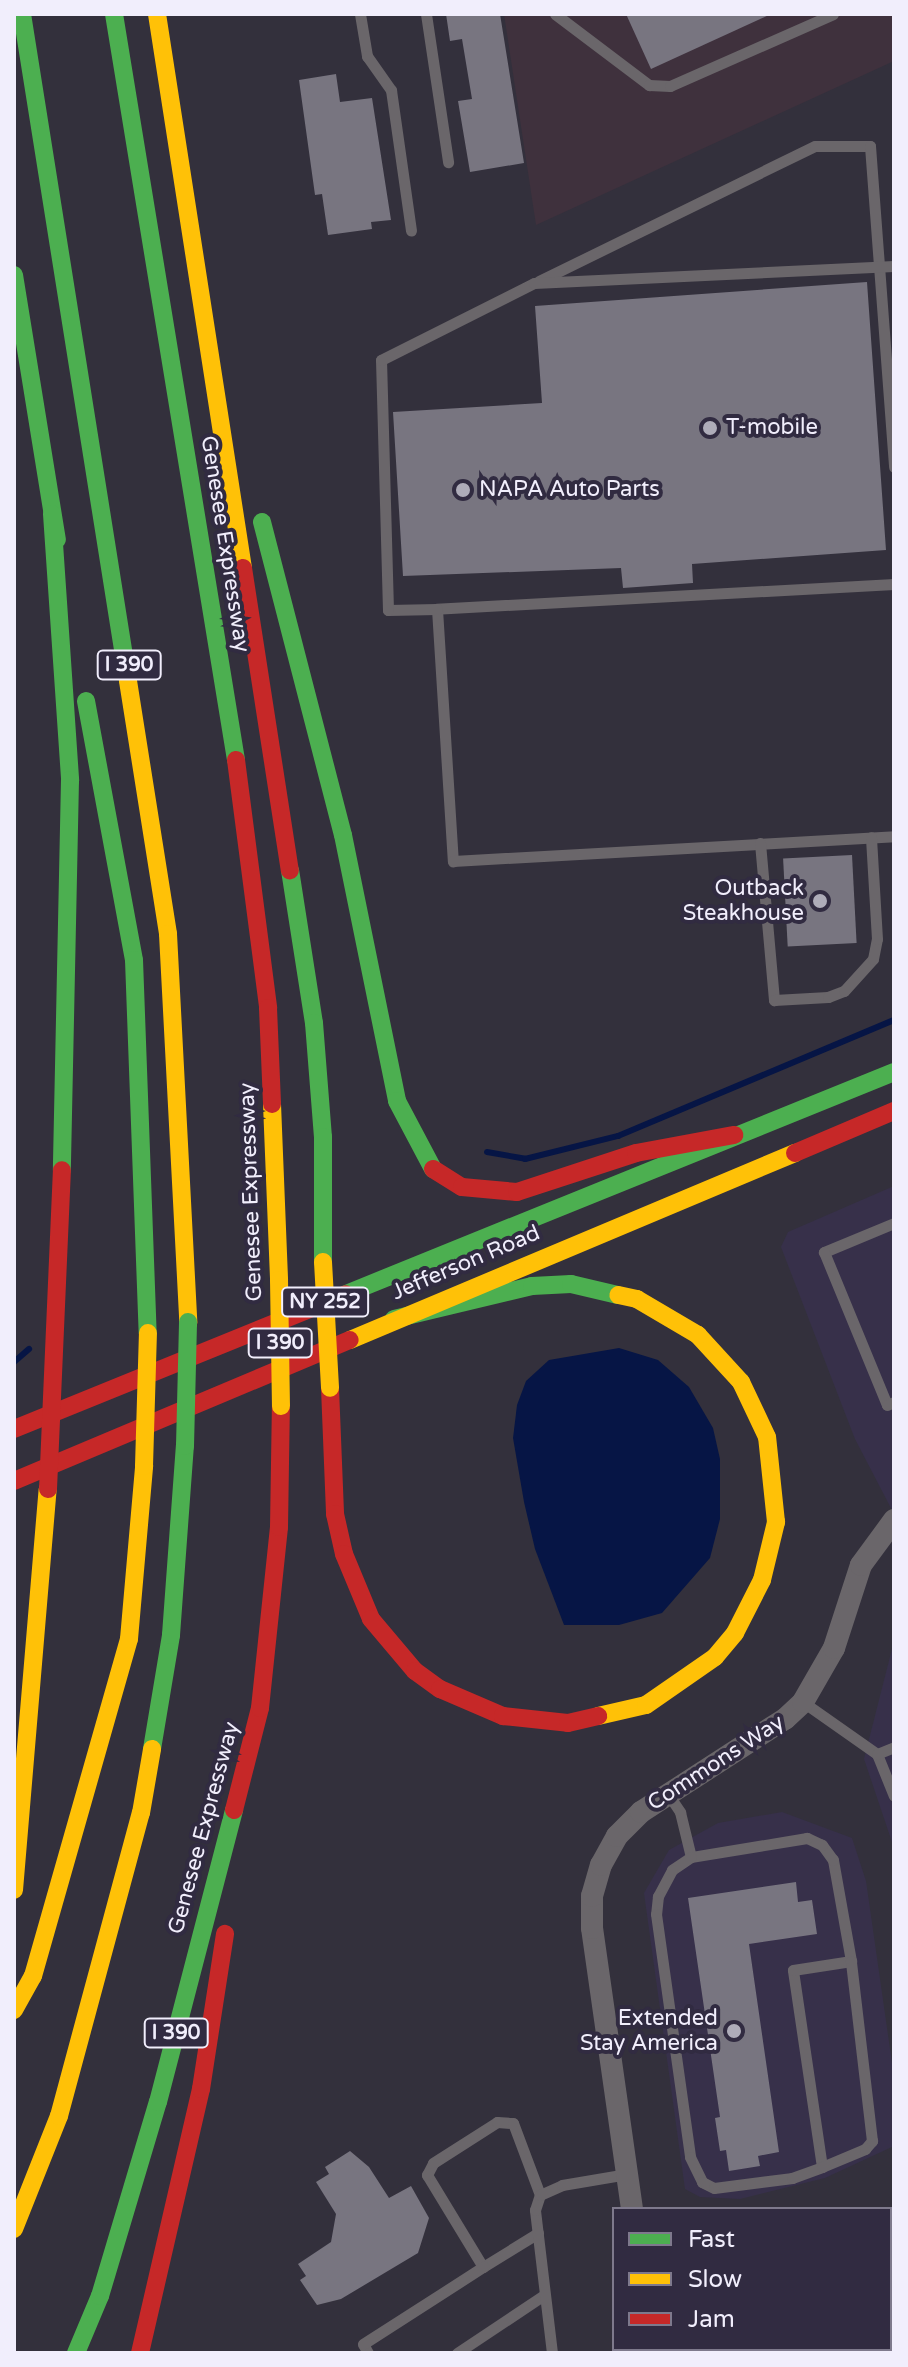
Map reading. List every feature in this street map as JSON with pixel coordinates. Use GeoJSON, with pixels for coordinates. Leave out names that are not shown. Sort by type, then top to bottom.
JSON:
{"type":"FeatureCollection","features":[{"type":"Feature","properties":{"kind":"main road","name":"I 390"},"geometry":{"type":"LineString","coordinates":[[14,2229],[64,2101],[141,1813],[171,1635],[185,1446],[188,1322],[168,934],[22,14]]}},
{"type":"Feature","properties":{"kind":"main road","name":"Genesee Expressway"},"geometry":{"type":"LineString","coordinates":[[76,2353],[100,2296],[158,2102],[260,1708],[279,1527],[281,1406],[268,1008],[237,769],[114,14]]}},
{"type":"Feature","properties":{"kind":"main road"},"geometry":{"type":"LineString","coordinates":[[157,14],[208,314],[314,1023],[323,1137],[323,1262],[335,1514],[344,1554],[371,1619],[415,1671],[440,1689],[503,1716],[568,1723],[646,1705],[715,1657],[735,1633],[762,1580],[776,1522],[776,1494],[767,1437],[754,1407],[741,1382],[698,1335],[637,1299],[571,1284],[532,1286],[394,1319]]}},
{"type":"Feature","properties":{"kind":"main road"},"geometry":{"type":"LineString","coordinates":[[14,275],[52,514],[134,960],[148,1333],[144,1466],[129,1639],[33,1976],[14,2010]]}},
{"type":"Feature","properties":{"kind":"main road"},"geometry":{"type":"LineString","coordinates":[[208,314],[248,467]]}},
{"type":"Feature","properties":{"kind":"main road"},"geometry":{"type":"LineString","coordinates":[[256,498],[343,835],[397,1101],[430,1167],[462,1187],[517,1192],[636,1153],[734,1135]]}},
{"type":"Feature","properties":{"kind":"main road"},"geometry":{"type":"LineString","coordinates":[[14,1890],[50,1466],[70,780],[52,514]]}},
{"type":"Feature","properties":{"kind":"main road","name":"Jefferson Road"},"geometry":{"type":"LineString","coordinates":[[14,1429],[894,1072]]}},
{"type":"Feature","properties":{"kind":"main road","name":"Jefferson Road"},"geometry":{"type":"LineString","coordinates":[[14,1481],[894,1111]]}},
{"type":"Feature","properties":{"kind":"main road"},"geometry":{"type":"LineString","coordinates":[[23,1521],[41,1565]]}},
{"type":"Feature","properties":{"kind":"main road"},"geometry":{"type":"LineString","coordinates":[[140,2353],[201,2089],[260,1708]]}},
{"type":"Feature","properties":{"kind":"street","name":"Commons Way"},"geometry":{"type":"LineString","coordinates":[[632,2207],[592,1928],[592,1896],[617,1836],[667,1793],[785,1719],[803,1702],[834,1648],[861,1565],[894,1520]]}},
{"type":"Feature","properties":{"kind":"lane"},"geometry":{"type":"LineString","coordinates":[[360,14],[367,56],[391,90],[411,231]]}},
{"type":"Feature","properties":{"kind":"lane"},"geometry":{"type":"LineString","coordinates":[[426,14],[448,162]]}},
{"type":"Feature","properties":{"kind":"lane"},"geometry":{"type":"LineString","coordinates":[[555,14],[649,85],[670,86],[833,14]]}},
{"type":"Feature","properties":{"kind":"lane"},"geometry":{"type":"LineString","coordinates":[[894,467],[870,146],[815,146],[381,360],[388,610],[894,584]]}},
{"type":"Feature","properties":{"kind":"lane"},"geometry":{"type":"LineString","coordinates":[[534,283],[894,266]]}},
{"type":"Feature","properties":{"kind":"lane"},"geometry":{"type":"LineString","coordinates":[[437,609],[453,861],[894,836]]}},
{"type":"Feature","properties":{"kind":"lane"},"geometry":{"type":"LineString","coordinates":[[760,843],[774,1000],[844,991],[873,959],[877,939],[871,837]]}},
{"type":"Feature","properties":{"kind":"lane"},"geometry":{"type":"LineString","coordinates":[[894,1223],[824,1252],[887,1405],[894,1402]]}},
{"type":"Feature","properties":{"kind":"lane"},"geometry":{"type":"LineString","coordinates":[[803,1702],[877,1754],[894,1796]]}},
{"type":"Feature","properties":{"kind":"lane"},"geometry":{"type":"LineString","coordinates":[[877,1754],[894,1747]]}},
{"type":"Feature","properties":{"kind":"lane"},"geometry":{"type":"LineString","coordinates":[[667,1793],[680,1812],[691,1857]]}},
{"type":"Feature","properties":{"kind":"lane"},"geometry":{"type":"LineString","coordinates":[[807,1838],[822,1845],[839,1878],[872,2141],[822,2167],[792,2178],[714,2188],[693,2170],[656,1914],[664,1882],[691,1857],[807,1838]]}},
{"type":"Feature","properties":{"kind":"lane"},"geometry":{"type":"LineString","coordinates":[[822,2167],[793,1970],[851,1961]]}},
{"type":"Feature","properties":{"kind":"lane"},"geometry":{"type":"LineString","coordinates":[[483,2267],[427,2175],[433,2163],[497,2122],[513,2123],[540,2195],[538,2233],[552,2353]]}},
{"type":"Feature","properties":{"kind":"lane"},"geometry":{"type":"LineString","coordinates":[[540,2195],[562,2185],[627,2174]]}},
{"type":"Feature","properties":{"kind":"lane"},"geometry":{"type":"LineString","coordinates":[[368,2353],[363,2344],[538,2233]]}},
{"type":"Feature","properties":{"kind":"lane"},"geometry":{"type":"LineString","coordinates":[[457,2353],[544,2295]]}},
{"type":"Feature","properties":{"kind":"shaded area"},"geometry":{"type":"Polygon","coordinates":[[[504,14],[894,14],[894,61],[536,225],[504,14]]]}},
{"type":"Feature","properties":{"kind":"shaded area"},"geometry":{"type":"Polygon","coordinates":[[[894,1186],[894,1514],[855,1439],[781,1247],[788,1232],[894,1186]]]}},
{"type":"Feature","properties":{"kind":"shaded area"},"geometry":{"type":"Polygon","coordinates":[[[619,1348],[658,1360],[689,1387],[713,1428],[720,1459],[720,1519],[710,1558],[662,1613],[619,1625],[564,1625],[535,1549],[524,1502],[513,1438],[517,1405],[526,1381],[549,1360],[619,1348]]]}},
{"type":"Feature","properties":{"kind":"shaded area"},"geometry":{"type":"Polygon","coordinates":[[[894,1641],[894,1848],[864,1759],[894,1641]]]}},
{"type":"Feature","properties":{"kind":"shaded area"},"geometry":{"type":"Polygon","coordinates":[[[782,1812],[852,1838],[866,1881],[894,2077],[894,2146],[825,2178],[740,2199],[700,2197],[685,2189],[644,1893],[669,1850],[718,1823],[782,1812]]]}},
{"type":"Feature","properties":{"kind":"building"},"geometry":{"type":"Polygon","coordinates":[[[446,14],[500,14],[524,163],[470,172],[458,101],[472,99],[462,39],[450,41],[446,14]]]}},
{"type":"Feature","properties":{"kind":"building"},"geometry":{"type":"Polygon","coordinates":[[[626,14],[771,14],[651,69],[626,14]]]}},
{"type":"Feature","properties":{"kind":"building"},"geometry":{"type":"Polygon","coordinates":[[[336,74],[340,102],[372,98],[391,220],[371,222],[372,229],[328,235],[322,194],[315,195],[299,80],[336,74]]]}},
{"type":"Feature","properties":{"kind":"building","name":"T-mobile"},"geometry":{"type":"Polygon","coordinates":[[[867,282],[886,550],[692,564],[693,583],[623,588],[621,568],[403,576],[393,412],[542,403],[535,306],[867,282]]]}},
{"type":"Feature","properties":{"kind":"building","name":"Outback Steakhouse"},"geometry":{"type":"Polygon","coordinates":[[[852,855],[857,943],[788,946],[783,859],[852,855]]]}},
{"type":"Feature","properties":{"kind":"building","name":"Extended Stay America"},"geometry":{"type":"Polygon","coordinates":[[[796,1882],[798,1902],[812,1900],[817,1934],[749,1944],[779,2152],[758,2156],[760,2166],[729,2171],[726,2150],[720,2151],[715,2118],[720,2117],[688,1898],[796,1882]]]}},
{"type":"Feature","properties":{"kind":"building"},"geometry":{"type":"Polygon","coordinates":[[[350,2151],[369,2167],[389,2198],[411,2186],[429,2218],[418,2253],[341,2299],[317,2305],[300,2280],[306,2276],[298,2264],[331,2242],[336,2214],[316,2182],[329,2174],[325,2167],[350,2151]]]}},
{"type":"Feature","properties":{"kind":"waterway"},"geometry":{"type":"LineString","coordinates":[[487,1152],[525,1159],[618,1136],[894,1020]]}},
{"type":"Feature","properties":{"kind":"waterway"},"geometry":{"type":"LineString","coordinates":[[14,1362],[29,1349]]}},
{"type":"Feature","properties":{"kind":"traffic: fast"},"geometry":{"type":"LineString","coordinates":[[22,14],[128,681]]}},
{"type":"Feature","properties":{"kind":"traffic: fast"},"geometry":{"type":"LineString","coordinates":[[114,14],[236,760]]}},
{"type":"Feature","properties":{"kind":"traffic: fast"},"geometry":{"type":"LineString","coordinates":[[14,275],[57,540]]}},
{"type":"Feature","properties":{"kind":"traffic: fast"},"geometry":{"type":"LineString","coordinates":[[52,514],[70,780],[62,1170]]}},
{"type":"Feature","properties":{"kind":"traffic: fast"},"geometry":{"type":"LineString","coordinates":[[262,522],[343,835],[397,1101],[433,1169]]}},
{"type":"Feature","properties":{"kind":"traffic: fast"},"geometry":{"type":"LineString","coordinates":[[86,701],[134,960],[148,1333]]}},
{"type":"Feature","properties":{"kind":"traffic: fast"},"geometry":{"type":"LineString","coordinates":[[290,870],[314,1023],[323,1137],[323,1262]]}},
{"type":"Feature","properties":{"kind":"traffic: fast"},"geometry":{"type":"LineString","coordinates":[[346,1294],[894,1072]]}},
{"type":"Feature","properties":{"kind":"traffic: fast"},"geometry":{"type":"LineString","coordinates":[[394,1319],[532,1286],[571,1284],[618,1295]]}},
{"type":"Feature","properties":{"kind":"traffic: fast"},"geometry":{"type":"LineString","coordinates":[[185,1446],[188,1322]]}},
{"type":"Feature","properties":{"kind":"traffic: fast"},"geometry":{"type":"LineString","coordinates":[[152,1749],[171,1635],[185,1446]]}},
{"type":"Feature","properties":{"kind":"traffic: fast"},"geometry":{"type":"LineString","coordinates":[[76,2353],[100,2296],[158,2102],[234,1810]]}},
{"type":"Feature","properties":{"kind":"traffic: slow"},"geometry":{"type":"LineString","coordinates":[[157,14],[243,568]]}},
{"type":"Feature","properties":{"kind":"traffic: slow"},"geometry":{"type":"LineString","coordinates":[[128,681],[168,934],[188,1322]]}},
{"type":"Feature","properties":{"kind":"traffic: slow"},"geometry":{"type":"LineString","coordinates":[[272,1104],[279,1280]]}},
{"type":"Feature","properties":{"kind":"traffic: slow"},"geometry":{"type":"LineString","coordinates":[[350,1340],[795,1153]]}},
{"type":"Feature","properties":{"kind":"traffic: slow"},"geometry":{"type":"LineString","coordinates":[[323,1262],[330,1388]]}},
{"type":"Feature","properties":{"kind":"traffic: slow"},"geometry":{"type":"LineString","coordinates":[[279,1280],[281,1406]]}},
{"type":"Feature","properties":{"kind":"traffic: slow"},"geometry":{"type":"LineString","coordinates":[[598,1716],[646,1705],[715,1657],[735,1633],[762,1580],[776,1522],[767,1437],[741,1382],[698,1335],[637,1299],[618,1295]]}},
{"type":"Feature","properties":{"kind":"traffic: slow"},"geometry":{"type":"LineString","coordinates":[[144,1466],[148,1333]]}},
{"type":"Feature","properties":{"kind":"traffic: slow"},"geometry":{"type":"LineString","coordinates":[[14,2010],[33,1976],[129,1639],[144,1466]]}},
{"type":"Feature","properties":{"kind":"traffic: slow"},"geometry":{"type":"LineString","coordinates":[[14,1890],[48,1489]]}},
{"type":"Feature","properties":{"kind":"traffic: slow"},"geometry":{"type":"LineString","coordinates":[[14,2229],[59,2116],[141,1813],[152,1749]]}},
{"type":"Feature","properties":{"kind":"traffic: jam"},"geometry":{"type":"LineString","coordinates":[[243,568],[290,870]]}},
{"type":"Feature","properties":{"kind":"traffic: jam"},"geometry":{"type":"LineString","coordinates":[[236,760],[268,1008],[272,1104]]}},
{"type":"Feature","properties":{"kind":"traffic: jam"},"geometry":{"type":"LineString","coordinates":[[795,1153],[894,1111]]}},
{"type":"Feature","properties":{"kind":"traffic: jam"},"geometry":{"type":"LineString","coordinates":[[433,1169],[462,1187],[517,1192],[636,1153],[734,1135]]}},
{"type":"Feature","properties":{"kind":"traffic: jam"},"geometry":{"type":"LineString","coordinates":[[48,1489],[62,1170]]}},
{"type":"Feature","properties":{"kind":"traffic: jam"},"geometry":{"type":"LineString","coordinates":[[14,1429],[346,1294]]}},
{"type":"Feature","properties":{"kind":"traffic: jam"},"geometry":{"type":"LineString","coordinates":[[14,1481],[350,1340]]}},
{"type":"Feature","properties":{"kind":"traffic: jam"},"geometry":{"type":"LineString","coordinates":[[330,1388],[335,1514],[344,1554],[371,1619],[415,1671],[440,1689],[503,1716],[568,1723],[598,1716]]}},
{"type":"Feature","properties":{"kind":"traffic: jam"},"geometry":{"type":"LineString","coordinates":[[234,1810],[260,1708],[279,1527],[281,1406]]}},
{"type":"Feature","properties":{"kind":"traffic: jam"},"geometry":{"type":"LineString","coordinates":[[140,2353],[201,2089],[225,1934]]}},
{"type":"Feature","properties":{"kind":"place","name":"T-mobile"},"geometry":{"type":"Point","coordinates":[710,428]}},
{"type":"Feature","properties":{"kind":"place","name":"NAPA Auto Parts"},"geometry":{"type":"Point","coordinates":[463,490]}},
{"type":"Feature","properties":{"kind":"place","name":"Outback Steakhouse"},"geometry":{"type":"Point","coordinates":[820,901]}},
{"type":"Feature","properties":{"kind":"place","name":"Extended Stay America"},"geometry":{"type":"Point","coordinates":[734,2031]}}]}
